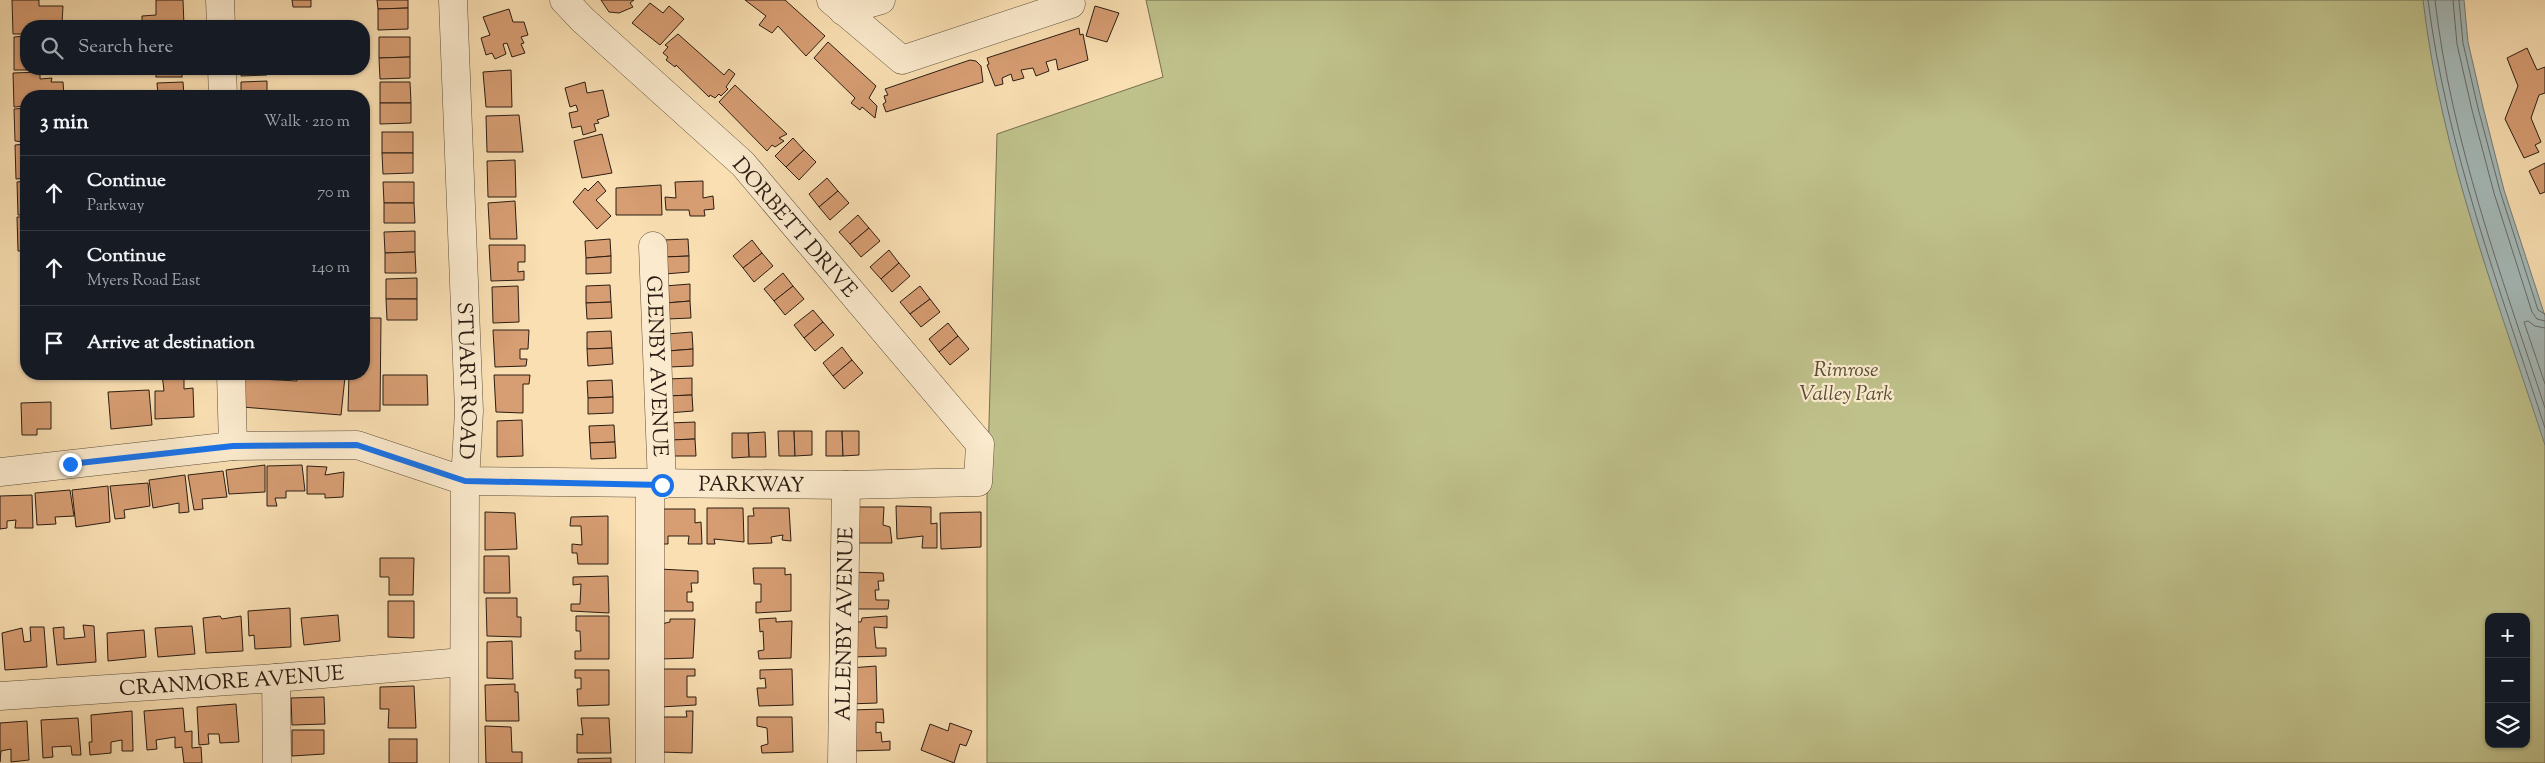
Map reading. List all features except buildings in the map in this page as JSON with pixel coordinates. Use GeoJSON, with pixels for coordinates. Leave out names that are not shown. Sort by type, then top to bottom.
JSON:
{"type":"FeatureCollection","features":[{"type":"Feature","properties":{"kind":"street"},"geometry":{"type":"LineString","coordinates":[[220,0],[221,20]]}},
{"type":"Feature","properties":{"kind":"street","name":"STUART ROAD"},"geometry":{"type":"LineString","coordinates":[[452,0],[470,411],[465,481],[464,763]]}},
{"type":"Feature","properties":{"kind":"street","name":"DORBETT DRIVE"},"geometry":{"type":"LineString","coordinates":[[564,0],[583,20],[743,164],[980,444],[978,482]]}},
{"type":"Feature","properties":{"kind":"street"},"geometry":{"type":"LineString","coordinates":[[837,6],[881,0]]}},
{"type":"Feature","properties":{"kind":"street"},"geometry":{"type":"LineString","coordinates":[[837,6],[902,60],[1071,4],[1070,0]]}},
{"type":"Feature","properties":{"kind":"street"},"geometry":{"type":"LineString","coordinates":[[222,75],[223,90]]}},
{"type":"Feature","properties":{"kind":"street","name":"GLENBY AVENUE"},"geometry":{"type":"LineString","coordinates":[[650,763],[656,485],[653,246]]}},
{"type":"Feature","properties":{"kind":"street"},"geometry":{"type":"LineString","coordinates":[[231,380],[233,446]]}},
{"type":"Feature","properties":{"kind":"street","name":"PARKWAY"},"geometry":{"type":"LineString","coordinates":[[0,472],[233,446],[357,445],[465,481],[656,485],[846,485],[978,482]]}},
{"type":"Feature","properties":{"kind":"street","name":"ALLENBY AVENUE"},"geometry":{"type":"LineString","coordinates":[[842,763],[846,485]]}},
{"type":"Feature","properties":{"kind":"street","name":"CRANMORE AVENUE"},"geometry":{"type":"LineString","coordinates":[[0,696],[276,678],[463,662]]}},
{"type":"Feature","properties":{"kind":"street"},"geometry":{"type":"LineString","coordinates":[[276,678],[277,763]]}},
{"type":"Feature","properties":{"kind":"green space","name":"Rimrose Valley Park"},"geometry":{"type":"Polygon","coordinates":[[[1146,0],[2443,0],[2545,383],[2545,763],[987,763],[987,496],[997,134],[1163,77],[1146,0]]]}},
{"type":"Feature","properties":{"kind":"water"},"geometry":{"type":"Polygon","coordinates":[[[2423,0],[2464,0],[2468,42],[2504,190],[2545,316],[2545,445],[2490,280],[2457,170],[2431,57],[2423,0]]]}},
{"type":"Feature","properties":{"kind":"route"},"geometry":{"type":"LineString","coordinates":[[70,464],[233,446],[357,445],[465,481],[662,485]]}}]}
